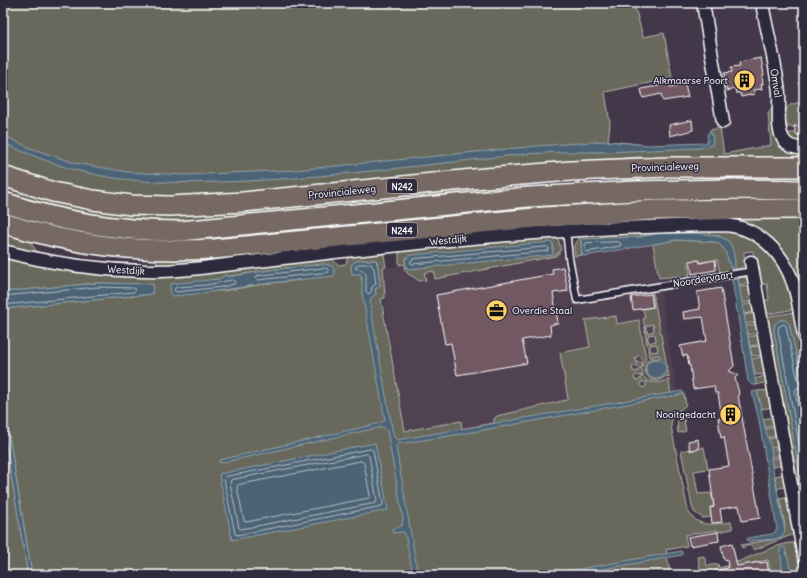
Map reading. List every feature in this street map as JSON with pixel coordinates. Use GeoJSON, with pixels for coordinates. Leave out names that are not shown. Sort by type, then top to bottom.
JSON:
{"type":"FeatureCollection","features":[{"type":"Feature","properties":{"kind":"main road","name":"Provincialeweg"},"geometry":{"type":"LineString","coordinates":[[3,176],[53,192],[93,200],[131,205],[170,206],[243,202],[480,178],[571,171],[676,167],[804,166]]}},
{"type":"Feature","properties":{"kind":"main road"},"geometry":{"type":"LineString","coordinates":[[3,202],[48,216],[103,226],[155,231],[180,231],[557,195],[679,190],[804,190]]}},
{"type":"Feature","properties":{"kind":"main road","name":"Westdijk"},"geometry":{"type":"LineString","coordinates":[[3,223],[42,235],[68,240],[119,248],[165,251],[214,249],[552,216],[656,210],[804,209]]}},
{"type":"Feature","properties":{"kind":"street"},"geometry":{"type":"LineString","coordinates":[[703,3],[723,122]]}},
{"type":"Feature","properties":{"kind":"street","name":"Omval"},"geometry":{"type":"LineString","coordinates":[[762,3],[779,93],[780,130],[788,145],[795,148],[804,148]]}},
{"type":"Feature","properties":{"kind":"street","name":"Westdijk"},"geometry":{"type":"LineString","coordinates":[[3,251],[68,265],[114,270],[162,271],[202,269],[391,246],[566,230],[659,225],[736,226],[763,239],[780,258],[793,283],[804,335]]}},
{"type":"Feature","properties":{"kind":"street"},"geometry":{"type":"LineString","coordinates":[[752,267],[804,557]]}},
{"type":"Feature","properties":{"kind":"lane","name":"Noordervaart"},"geometry":{"type":"LineString","coordinates":[[566,230],[569,258],[577,300],[653,287],[752,267]]}},
{"type":"Feature","properties":{"kind":"shaded area"},"geometry":{"type":"Polygon","coordinates":[[[653,244],[677,394],[406,439],[379,268],[406,266],[408,269],[553,255],[585,256],[653,244]]]}},
{"type":"Feature","properties":{"kind":"green space"},"geometry":{"type":"Polygon","coordinates":[[[3,3],[634,3],[643,37],[664,33],[672,78],[605,92],[610,123],[608,141],[638,144],[638,150],[699,148],[713,143],[710,130],[720,128],[724,154],[771,145],[768,113],[772,110],[773,128],[776,141],[786,150],[804,153],[804,160],[670,160],[639,157],[502,167],[194,198],[120,197],[66,186],[3,168],[3,3]]]}},
{"type":"Feature","properties":{"kind":"green space"},"geometry":{"type":"Polygon","coordinates":[[[800,102],[802,127],[787,127],[787,124],[785,124],[786,109],[790,105],[800,102]]]}},
{"type":"Feature","properties":{"kind":"green space"},"geometry":{"type":"Polygon","coordinates":[[[786,133],[796,133],[803,137],[803,142],[798,142],[789,138],[786,133]]]}},
{"type":"Feature","properties":{"kind":"green space"},"geometry":{"type":"Polygon","coordinates":[[[804,173],[804,181],[643,182],[643,180],[621,180],[647,175],[804,173]]]}},
{"type":"Feature","properties":{"kind":"green space"},"geometry":{"type":"Polygon","coordinates":[[[500,183],[501,188],[229,217],[174,220],[122,218],[88,213],[3,191],[3,186],[111,211],[158,215],[186,215],[500,183]]]}},
{"type":"Feature","properties":{"kind":"green space"},"geometry":{"type":"Polygon","coordinates":[[[726,218],[802,219],[802,272],[804,272],[804,281],[794,277],[795,272],[788,259],[737,224],[157,267],[156,257],[627,221],[726,218]]]}},
{"type":"Feature","properties":{"kind":"green space"},"geometry":{"type":"Polygon","coordinates":[[[727,228],[754,239],[767,249],[783,269],[795,309],[764,315],[761,301],[769,300],[767,284],[759,285],[753,251],[744,252],[745,265],[739,269],[735,269],[733,254],[729,242],[719,236],[660,233],[639,237],[581,241],[582,255],[575,256],[574,246],[581,236],[586,234],[727,228]]]}},
{"type":"Feature","properties":{"kind":"green space"},"geometry":{"type":"Polygon","coordinates":[[[3,231],[28,240],[40,255],[3,245],[3,231]]]}},
{"type":"Feature","properties":{"kind":"green space"},"geometry":{"type":"Polygon","coordinates":[[[553,236],[559,241],[561,250],[559,251],[559,254],[556,254],[556,256],[435,279],[434,271],[424,273],[426,280],[419,281],[408,274],[404,267],[406,266],[408,269],[553,251],[553,244],[408,256],[405,260],[406,264],[399,265],[399,253],[406,248],[553,236]]]}},
{"type":"Feature","properties":{"kind":"green space"},"geometry":{"type":"Polygon","coordinates":[[[676,240],[716,242],[720,244],[727,254],[732,270],[720,273],[717,260],[700,262],[699,260],[688,261],[690,275],[659,278],[653,244],[676,240]]]}},
{"type":"Feature","properties":{"kind":"green space"},"geometry":{"type":"Polygon","coordinates":[[[380,253],[384,255],[386,267],[383,267],[385,298],[381,299],[405,431],[461,421],[462,429],[494,423],[494,419],[497,416],[567,400],[560,353],[590,347],[585,320],[616,316],[617,324],[639,320],[646,359],[644,362],[639,355],[635,358],[637,363],[643,363],[642,368],[639,368],[636,365],[632,367],[633,371],[635,372],[642,369],[643,375],[636,375],[634,377],[635,380],[639,381],[643,376],[647,380],[645,382],[641,382],[640,385],[643,388],[646,386],[648,381],[657,383],[669,380],[671,396],[684,394],[686,405],[672,419],[671,426],[688,511],[692,517],[702,523],[712,524],[731,522],[733,529],[685,535],[687,546],[666,550],[670,572],[656,575],[32,575],[3,400],[3,309],[152,294],[153,285],[98,283],[3,292],[3,258],[69,271],[113,275],[168,277],[171,274],[326,256],[338,265],[346,264],[348,256],[380,253]],[[358,260],[352,264],[351,270],[361,274],[362,282],[376,295],[375,289],[380,286],[376,260],[358,260]],[[324,264],[224,277],[170,290],[223,291],[270,283],[302,280],[328,265],[324,264]]]}},
{"type":"Feature","properties":{"kind":"green space"},"geometry":{"type":"Polygon","coordinates":[[[743,277],[748,278],[750,282],[739,285],[738,279],[731,280],[743,277]]]}},
{"type":"Feature","properties":{"kind":"green space"},"geometry":{"type":"Polygon","coordinates":[[[751,286],[754,301],[742,303],[739,287],[751,286]]]}},
{"type":"Feature","properties":{"kind":"green space"},"geometry":{"type":"Polygon","coordinates":[[[651,293],[653,293],[669,377],[666,376],[658,381],[651,380],[644,369],[647,361],[651,358],[659,358],[660,356],[657,355],[649,357],[648,350],[650,349],[651,352],[658,351],[657,344],[650,345],[650,348],[648,349],[646,340],[648,339],[649,343],[656,341],[655,334],[648,335],[648,338],[646,339],[645,330],[647,330],[647,333],[654,331],[653,324],[646,326],[645,329],[643,319],[645,318],[643,309],[654,307],[651,293]]]}},
{"type":"Feature","properties":{"kind":"green space"},"geometry":{"type":"Polygon","coordinates":[[[754,303],[756,312],[744,314],[743,305],[754,303]]]}},
{"type":"Feature","properties":{"kind":"green space"},"geometry":{"type":"Polygon","coordinates":[[[795,312],[804,352],[804,389],[789,324],[785,320],[780,320],[775,324],[774,330],[804,496],[804,520],[770,330],[765,325],[764,317],[795,312]]]}},
{"type":"Feature","properties":{"kind":"green space"},"geometry":{"type":"Polygon","coordinates":[[[756,313],[758,322],[745,324],[744,315],[756,313]]]}},
{"type":"Feature","properties":{"kind":"green space"},"geometry":{"type":"Polygon","coordinates":[[[758,324],[760,333],[748,335],[746,326],[758,324]]]}},
{"type":"Feature","properties":{"kind":"green space"},"geometry":{"type":"Polygon","coordinates":[[[760,335],[762,344],[750,346],[748,337],[760,335]]]}},
{"type":"Feature","properties":{"kind":"green space"},"geometry":{"type":"Polygon","coordinates":[[[762,346],[764,355],[752,356],[750,347],[762,346]]]}},
{"type":"Feature","properties":{"kind":"green space"},"geometry":{"type":"Polygon","coordinates":[[[764,356],[767,374],[755,375],[752,359],[764,356]]]}},
{"type":"Feature","properties":{"kind":"green space"},"geometry":{"type":"Polygon","coordinates":[[[767,375],[768,382],[756,385],[755,379],[767,375]]]}},
{"type":"Feature","properties":{"kind":"green space"},"geometry":{"type":"Polygon","coordinates":[[[770,390],[772,407],[762,409],[757,391],[770,390]]]}},
{"type":"Feature","properties":{"kind":"green space"},"geometry":{"type":"Polygon","coordinates":[[[683,414],[686,431],[678,433],[678,420],[683,414]]]}},
{"type":"Feature","properties":{"kind":"green space"},"geometry":{"type":"Polygon","coordinates":[[[775,417],[777,426],[765,427],[763,419],[775,417]]]}},
{"type":"Feature","properties":{"kind":"green space"},"geometry":{"type":"Polygon","coordinates":[[[3,427],[4,431],[28,575],[3,575],[3,427]]]}},
{"type":"Feature","properties":{"kind":"green space"},"geometry":{"type":"Polygon","coordinates":[[[777,427],[777,436],[767,438],[765,429],[777,427]]]}},
{"type":"Feature","properties":{"kind":"green space"},"geometry":{"type":"Polygon","coordinates":[[[779,437],[780,447],[770,448],[768,439],[779,437]]]}},
{"type":"Feature","properties":{"kind":"green space"},"geometry":{"type":"Polygon","coordinates":[[[704,447],[708,469],[694,471],[698,494],[711,493],[714,506],[710,507],[711,517],[703,518],[694,512],[692,506],[681,451],[689,449],[690,451],[704,447]]]}},
{"type":"Feature","properties":{"kind":"green space"},"geometry":{"type":"Polygon","coordinates":[[[780,448],[782,455],[771,457],[771,450],[780,448]]]}},
{"type":"Feature","properties":{"kind":"green space"},"geometry":{"type":"Polygon","coordinates":[[[782,457],[783,465],[773,467],[771,459],[782,457]]]}},
{"type":"Feature","properties":{"kind":"green space"},"geometry":{"type":"Polygon","coordinates":[[[785,474],[786,487],[778,488],[777,491],[775,476],[785,474]]]}},
{"type":"Feature","properties":{"kind":"green space"},"geometry":{"type":"Polygon","coordinates":[[[778,499],[789,499],[794,534],[754,550],[750,545],[742,548],[741,545],[781,538],[785,526],[780,500],[778,499]]]}},
{"type":"Feature","properties":{"kind":"green space"},"geometry":{"type":"Polygon","coordinates":[[[789,543],[798,545],[803,575],[771,575],[768,560],[728,568],[730,575],[701,575],[698,557],[704,556],[707,566],[718,564],[719,568],[771,548],[789,543]]]}},
{"type":"Feature","properties":{"kind":"water"},"geometry":{"type":"Polygon","coordinates":[[[710,130],[713,138],[712,145],[699,148],[525,154],[318,176],[208,182],[127,180],[108,177],[56,164],[3,143],[3,135],[30,148],[75,163],[128,172],[184,175],[295,170],[537,146],[607,141],[648,145],[706,143],[708,141],[707,135],[710,130]]]}},
{"type":"Feature","properties":{"kind":"water"},"geometry":{"type":"Polygon","coordinates":[[[660,233],[696,233],[724,238],[729,242],[732,248],[735,269],[731,268],[724,250],[716,242],[676,240],[585,256],[582,255],[581,240],[584,239],[639,237],[660,233]]]}},
{"type":"Feature","properties":{"kind":"water"},"geometry":{"type":"Polygon","coordinates":[[[550,242],[553,244],[553,255],[408,269],[405,260],[408,256],[412,255],[550,242]]]}},
{"type":"Feature","properties":{"kind":"water"},"geometry":{"type":"Polygon","coordinates":[[[358,260],[376,260],[378,268],[380,286],[375,289],[376,294],[371,298],[370,305],[392,429],[394,437],[397,440],[682,391],[684,393],[461,434],[398,444],[396,447],[418,575],[413,575],[405,533],[393,533],[392,531],[393,529],[402,526],[403,519],[387,430],[382,427],[220,463],[219,461],[381,423],[385,420],[362,292],[362,276],[360,274],[352,274],[352,264],[358,260]]]}},
{"type":"Feature","properties":{"kind":"water"},"geometry":{"type":"Polygon","coordinates":[[[324,264],[332,266],[335,272],[334,276],[172,296],[170,289],[170,284],[218,279],[224,275],[227,277],[270,270],[324,264]]]}},
{"type":"Feature","properties":{"kind":"water"},"geometry":{"type":"Polygon","coordinates":[[[732,279],[738,279],[756,385],[752,385],[748,381],[732,279]]]}},
{"type":"Feature","properties":{"kind":"water"},"geometry":{"type":"Polygon","coordinates":[[[98,283],[153,284],[152,294],[3,309],[3,292],[98,283]]]}},
{"type":"Feature","properties":{"kind":"water"},"geometry":{"type":"Polygon","coordinates":[[[780,320],[785,320],[789,324],[804,389],[804,496],[774,330],[775,324],[780,320]]]}},
{"type":"Feature","properties":{"kind":"water"},"geometry":{"type":"Polygon","coordinates":[[[656,359],[663,362],[666,369],[663,376],[656,379],[649,376],[646,369],[649,362],[656,359]]]}},
{"type":"Feature","properties":{"kind":"water"},"geometry":{"type":"Polygon","coordinates":[[[757,391],[772,452],[771,459],[785,531],[781,538],[778,539],[748,541],[748,538],[772,534],[777,529],[759,420],[752,392],[757,391]]]}},
{"type":"Feature","properties":{"kind":"water"},"geometry":{"type":"Polygon","coordinates":[[[3,400],[32,575],[28,575],[3,427],[3,400]]]}},
{"type":"Feature","properties":{"kind":"water"},"geometry":{"type":"Polygon","coordinates":[[[375,443],[388,510],[232,540],[219,474],[375,443]]]}},
{"type":"Feature","properties":{"kind":"water"},"geometry":{"type":"Polygon","coordinates":[[[782,547],[785,548],[792,575],[783,575],[780,549],[782,547]]]}},
{"type":"Feature","properties":{"kind":"water"},"geometry":{"type":"Polygon","coordinates":[[[681,551],[682,555],[569,575],[546,575],[681,551]]]}},
{"type":"Feature","properties":{"kind":"building","name":"Alkmaarse Poort"},"geometry":{"type":"Polygon","coordinates":[[[761,58],[764,75],[762,76],[762,89],[753,90],[755,94],[741,97],[740,93],[736,93],[735,89],[727,91],[724,73],[732,72],[731,67],[740,66],[739,62],[761,58]]]}},
{"type":"Feature","properties":{"kind":"building"},"geometry":{"type":"Polygon","coordinates":[[[669,84],[670,87],[685,84],[688,97],[663,101],[661,94],[643,98],[641,89],[669,84]]]}},
{"type":"Feature","properties":{"kind":"building"},"geometry":{"type":"Polygon","coordinates":[[[692,120],[693,130],[670,136],[669,125],[692,120]]]}},
{"type":"Feature","properties":{"kind":"building"},"geometry":{"type":"Polygon","coordinates":[[[794,126],[804,127],[804,137],[796,134],[794,126]]]}},
{"type":"Feature","properties":{"kind":"building"},"geometry":{"type":"Polygon","coordinates":[[[699,260],[700,263],[715,260],[716,270],[692,274],[690,261],[699,260]]]}},
{"type":"Feature","properties":{"kind":"building"},"geometry":{"type":"Polygon","coordinates":[[[563,267],[568,291],[553,293],[558,323],[550,325],[551,335],[522,340],[527,363],[457,375],[451,343],[445,344],[436,295],[553,274],[552,269],[563,267]]]}},
{"type":"Feature","properties":{"kind":"building"},"geometry":{"type":"Polygon","coordinates":[[[721,288],[734,366],[729,371],[738,375],[735,378],[739,393],[738,395],[760,518],[742,521],[739,506],[720,509],[722,522],[712,523],[710,508],[714,507],[709,469],[729,466],[724,437],[721,438],[718,418],[722,418],[718,393],[715,393],[714,386],[693,389],[690,365],[689,366],[687,355],[683,356],[680,346],[707,341],[703,317],[684,319],[683,312],[700,309],[697,292],[721,288]]]}},
{"type":"Feature","properties":{"kind":"building"},"geometry":{"type":"Polygon","coordinates":[[[651,294],[653,307],[633,310],[631,297],[651,294]]]}},
{"type":"Feature","properties":{"kind":"building"},"geometry":{"type":"Polygon","coordinates":[[[698,439],[699,449],[690,450],[688,441],[698,439]]]}},
{"type":"Feature","properties":{"kind":"building"},"geometry":{"type":"Polygon","coordinates":[[[718,532],[719,541],[690,546],[688,537],[718,532]]]}},
{"type":"Feature","properties":{"kind":"building"},"geometry":{"type":"Polygon","coordinates":[[[732,543],[737,566],[767,562],[769,575],[715,575],[714,571],[728,568],[727,559],[724,560],[721,546],[732,543]]]}},
{"type":"Feature","properties":{"kind":"place","name":"Alkmaarse Poort"},"geometry":{"type":"Point","coordinates":[744,80]}},
{"type":"Feature","properties":{"kind":"place","name":"Overdie Staal"},"geometry":{"type":"Point","coordinates":[497,310]}},
{"type":"Feature","properties":{"kind":"place","name":"Nooitgedacht"},"geometry":{"type":"Point","coordinates":[731,414]}}]}
